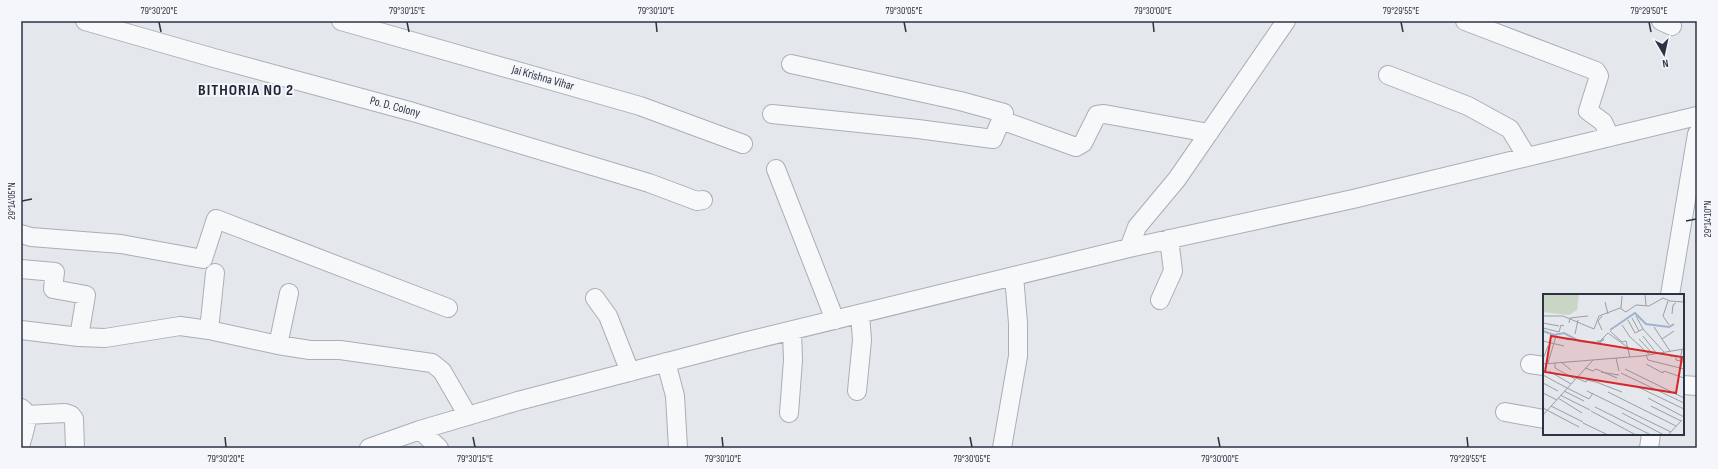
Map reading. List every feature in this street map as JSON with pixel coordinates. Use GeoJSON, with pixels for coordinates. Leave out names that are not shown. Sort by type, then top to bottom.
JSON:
{"type":"FeatureCollection","features":[{"type":"Feature","properties":{"kind":"street","name":"Po. D. Colony"},"geometry":{"type":"LineString","coordinates":[[85,21],[199,54],[413,112],[649,183],[697,201],[703,200]]}},
{"type":"Feature","properties":{"kind":"street","name":"Jai Krishna Vihar"},"geometry":{"type":"LineString","coordinates":[[341,21],[640,106],[742,144]]}},
{"type":"Feature","properties":{"kind":"street"},"geometry":{"type":"LineString","coordinates":[[1129,248],[1137,227],[1177,179],[1286,21]]}},
{"type":"Feature","properties":{"kind":"street"},"geometry":{"type":"LineString","coordinates":[[1465,21],[1596,72],[1599,76],[1588,111],[1603,122],[1610,137]]}},
{"type":"Feature","properties":{"kind":"street"},"geometry":{"type":"LineString","coordinates":[[772,114],[918,129],[993,139],[1004,112],[791,64]]}},
{"type":"Feature","properties":{"kind":"street"},"geometry":{"type":"LineString","coordinates":[[1388,76],[1468,106],[1510,129],[1527,157]]}},
{"type":"Feature","properties":{"kind":"street"},"geometry":{"type":"LineString","coordinates":[[1001,120],[1076,146],[1084,143],[1097,115],[1104,114],[1209,133]]}},
{"type":"Feature","properties":{"kind":"street"},"geometry":{"type":"LineString","coordinates":[[374,447],[420,430],[518,401],[792,330],[1129,248],[1353,199],[1697,116]]}},
{"type":"Feature","properties":{"kind":"street"},"geometry":{"type":"LineString","coordinates":[[1670,294],[1697,134]]}},
{"type":"Feature","properties":{"kind":"street"},"geometry":{"type":"LineString","coordinates":[[776,169],[835,320]]}},
{"type":"Feature","properties":{"kind":"street"},"geometry":{"type":"LineString","coordinates":[[21,234],[30,237],[121,244],[203,259],[216,219],[448,308]]}},
{"type":"Feature","properties":{"kind":"street"},"geometry":{"type":"LineString","coordinates":[[1160,300],[1173,270],[1169,239]]}},
{"type":"Feature","properties":{"kind":"street"},"geometry":{"type":"LineString","coordinates":[[21,269],[55,272],[53,289],[86,295],[79,337]]}},
{"type":"Feature","properties":{"kind":"street"},"geometry":{"type":"LineString","coordinates":[[209,330],[215,273]]}},
{"type":"Feature","properties":{"kind":"street"},"geometry":{"type":"LineString","coordinates":[[1002,448],[1018,356],[1018,323],[1014,276]]}},
{"type":"Feature","properties":{"kind":"street"},"geometry":{"type":"LineString","coordinates":[[278,345],[289,293]]}},
{"type":"Feature","properties":{"kind":"street"},"geometry":{"type":"LineString","coordinates":[[595,298],[608,316],[630,372]]}},
{"type":"Feature","properties":{"kind":"street"},"geometry":{"type":"LineString","coordinates":[[858,391],[862,340],[860,314]]}},
{"type":"Feature","properties":{"kind":"street"},"geometry":{"type":"LineString","coordinates":[[21,330],[79,337],[105,338],[173,326],[209,330],[278,345],[310,350],[340,350],[432,363],[442,371],[468,416]]}},
{"type":"Feature","properties":{"kind":"street"},"geometry":{"type":"LineString","coordinates":[[790,413],[793,360],[792,330]]}},
{"type":"Feature","properties":{"kind":"street"},"geometry":{"type":"LineString","coordinates":[[666,362],[675,396],[678,448]]}},
{"type":"Feature","properties":{"kind":"street"},"geometry":{"type":"LineString","coordinates":[[1684,385],[1697,386]]}},
{"type":"Feature","properties":{"kind":"street"},"geometry":{"type":"LineString","coordinates":[[21,443],[24,411],[65,413],[71,415],[74,419],[75,448]]}},
{"type":"Feature","properties":{"kind":"street"},"geometry":{"type":"LineString","coordinates":[[1505,412],[1543,419]]}},
{"type":"Feature","properties":{"kind":"street"},"geometry":{"type":"LineString","coordinates":[[420,430],[439,448]]}},
{"type":"Feature","properties":{"kind":"district","name":"BITHORIA NO 2"},"geometry":{"type":"Point","coordinates":[246,90]}}]}
